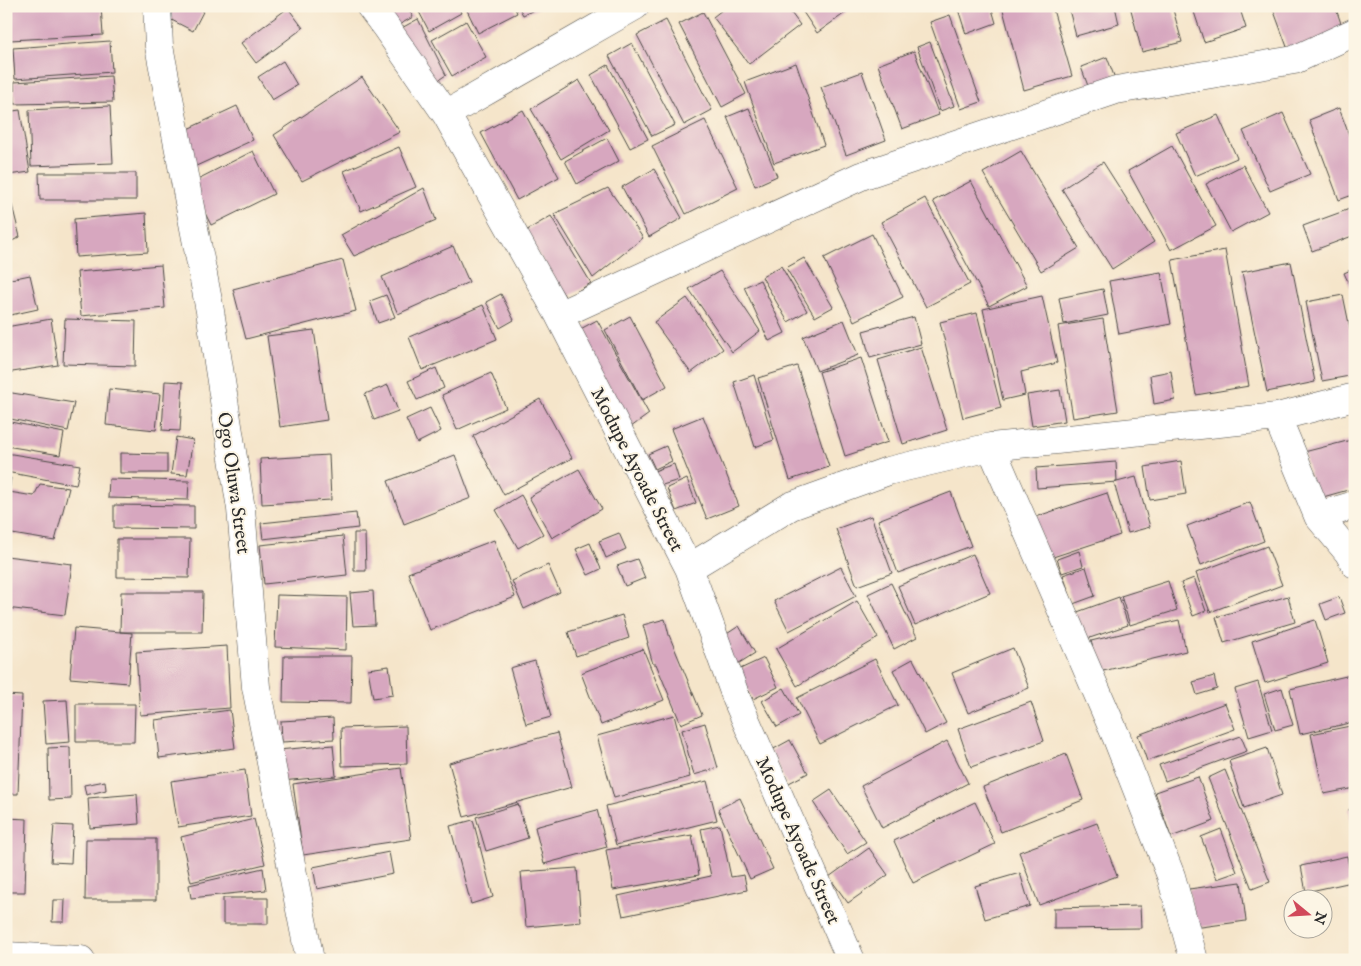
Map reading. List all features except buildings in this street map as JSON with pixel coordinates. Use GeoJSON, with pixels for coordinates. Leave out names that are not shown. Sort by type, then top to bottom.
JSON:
{"type":"FeatureCollection","features":[{"type":"Feature","properties":{"kind":"main road","name":"Ogo Oluwa Street"},"geometry":{"type":"LineString","coordinates":[[157,6],[159,46],[210,311],[241,510],[256,687],[310,960]]}},
{"type":"Feature","properties":{"kind":"main road","name":"Modupe Ayoade Street"},"geometry":{"type":"LineString","coordinates":[[370,6],[446,114],[559,316],[688,568],[737,700],[851,960]]}},
{"type":"Feature","properties":{"kind":"main road"},"geometry":{"type":"LineString","coordinates":[[446,114],[635,6]]}},
{"type":"Feature","properties":{"kind":"main road"},"geometry":{"type":"LineString","coordinates":[[559,316],[861,176],[1116,90],[1294,60],[1355,32]]}},
{"type":"Feature","properties":{"kind":"main road"},"geometry":{"type":"LineString","coordinates":[[688,568],[791,506],[888,471],[991,448],[1277,417],[1355,397]]}},
{"type":"Feature","properties":{"kind":"main road"},"geometry":{"type":"LineString","coordinates":[[1277,417],[1318,516],[1348,552],[1355,564]]}},
{"type":"Feature","properties":{"kind":"main road"},"geometry":{"type":"LineString","coordinates":[[991,448],[1116,736],[1171,876],[1194,960]]}},
{"type":"Feature","properties":{"kind":"main road"},"geometry":{"type":"LineString","coordinates":[[1318,516],[1355,505]]}},
{"type":"Feature","properties":{"kind":"main road"},"geometry":{"type":"LineString","coordinates":[[6,956],[81,960]]}}]}
